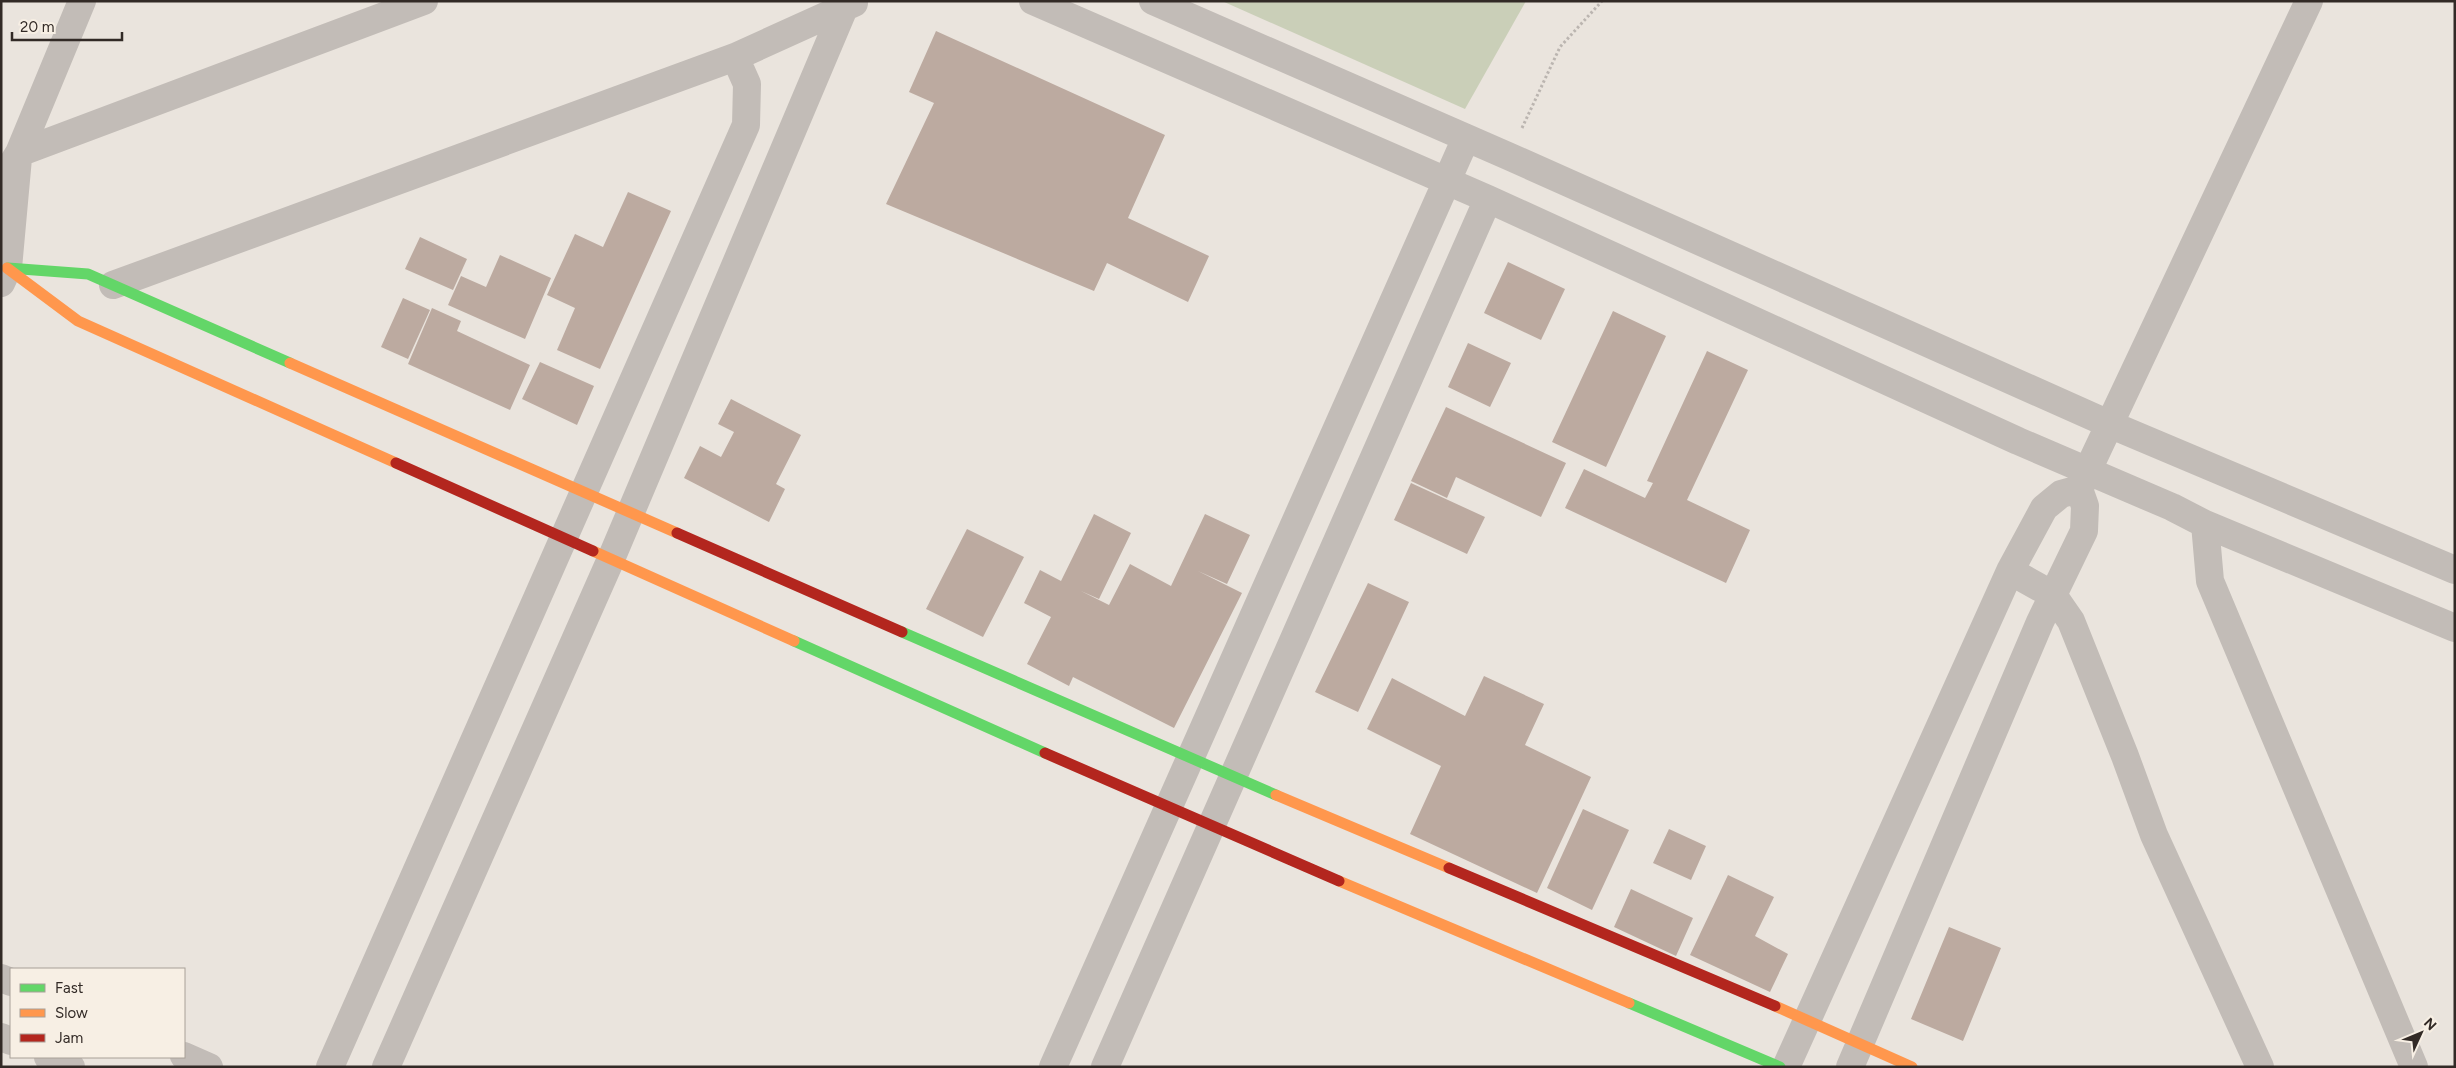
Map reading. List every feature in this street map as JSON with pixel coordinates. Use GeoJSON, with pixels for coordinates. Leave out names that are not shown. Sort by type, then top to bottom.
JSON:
{"type":"FeatureCollection","features":[{"type":"Feature","properties":{"kind":"street"},"geometry":{"type":"LineString","coordinates":[[1,182],[19,153],[82,1]]}},
{"type":"Feature","properties":{"kind":"street"},"geometry":{"type":"LineString","coordinates":[[19,153],[424,1]]}},
{"type":"Feature","properties":{"kind":"street"},"geometry":{"type":"LineString","coordinates":[[1033,1],[1488,198],[2084,480],[2172,507],[2205,524],[2455,628]]}},
{"type":"Feature","properties":{"kind":"street"},"geometry":{"type":"LineString","coordinates":[[1152,1],[1508,156],[2109,424],[2455,570]]}},
{"type":"Feature","properties":{"kind":"street"},"geometry":{"type":"LineString","coordinates":[[1854,1054],[2053,595],[2084,531],[2084,480],[2309,1]]}},
{"type":"Feature","properties":{"kind":"street"},"geometry":{"type":"LineString","coordinates":[[113,285],[735,57],[851,3]]}},
{"type":"Feature","properties":{"kind":"street"},"geometry":{"type":"LineString","coordinates":[[386,1067],[611,559],[630,511],[851,3]]}},
{"type":"Feature","properties":{"kind":"street"},"geometry":{"type":"LineString","coordinates":[[330,1067],[746,125],[747,84],[735,57]]}},
{"type":"Feature","properties":{"kind":"street"},"geometry":{"type":"LineString","coordinates":[[1053,1067],[1466,138]]}},
{"type":"Feature","properties":{"kind":"street"},"geometry":{"type":"LineString","coordinates":[[3,272],[19,153]]}},
{"type":"Feature","properties":{"kind":"street"},"geometry":{"type":"LineString","coordinates":[[1104,1067],[1488,198]]}},
{"type":"Feature","properties":{"kind":"street"},"geometry":{"type":"LineString","coordinates":[[3,272],[88,274],[1233,777],[1806,1021],[1854,1054],[1912,1067]]}},
{"type":"Feature","properties":{"kind":"street"},"geometry":{"type":"LineString","coordinates":[[3,272],[78,321],[1211,827],[1780,1067]]}},
{"type":"Feature","properties":{"kind":"street"},"geometry":{"type":"LineString","coordinates":[[1786,1067],[2010,571],[2044,508],[2061,494],[2084,480]]}},
{"type":"Feature","properties":{"kind":"street"},"geometry":{"type":"LineString","coordinates":[[2205,524],[2210,581],[2414,1067]]}},
{"type":"Feature","properties":{"kind":"street"},"geometry":{"type":"LineString","coordinates":[[2010,571],[2053,595],[2071,620],[2154,835],[2260,1067]]}},
{"type":"Feature","properties":{"kind":"street"},"geometry":{"type":"LineString","coordinates":[[185,1056],[209,1067]]}},
{"type":"Feature","properties":{"kind":"street"},"geometry":{"type":"LineString","coordinates":[[50,1058],[71,1067]]}},
{"type":"Feature","properties":{"kind":"path"},"geometry":{"type":"LineString","coordinates":[[1508,156],[1560,47],[1602,1]]}},
{"type":"Feature","properties":{"kind":"green space"},"geometry":{"type":"Polygon","coordinates":[[[1222,1],[1526,1],[1465,109],[1222,1]]]}},
{"type":"Feature","properties":{"kind":"building"},"geometry":{"type":"Polygon","coordinates":[[[936,31],[1165,135],[1128,218],[1209,256],[1188,302],[1107,263],[1094,291],[886,204],[934,103],[909,92],[936,31]]]}},
{"type":"Feature","properties":{"kind":"building"},"geometry":{"type":"Polygon","coordinates":[[[628,192],[671,211],[600,369],[557,350],[575,308],[547,295],[575,234],[603,247],[628,192]]]}},
{"type":"Feature","properties":{"kind":"building"},"geometry":{"type":"Polygon","coordinates":[[[420,237],[467,259],[453,290],[405,269],[420,237]]]}},
{"type":"Feature","properties":{"kind":"building"},"geometry":{"type":"Polygon","coordinates":[[[500,255],[551,278],[525,339],[448,305],[461,276],[486,287],[500,255]]]}},
{"type":"Feature","properties":{"kind":"building"},"geometry":{"type":"Polygon","coordinates":[[[1508,262],[1565,289],[1541,340],[1484,313],[1508,262]]]}},
{"type":"Feature","properties":{"kind":"building"},"geometry":{"type":"Polygon","coordinates":[[[403,298],[430,310],[408,359],[381,347],[403,298]]]}},
{"type":"Feature","properties":{"kind":"building"},"geometry":{"type":"Polygon","coordinates":[[[432,308],[461,321],[457,331],[530,365],[510,410],[408,364],[432,308]]]}},
{"type":"Feature","properties":{"kind":"building"},"geometry":{"type":"Polygon","coordinates":[[[1613,311],[1666,336],[1606,467],[1552,442],[1613,311]]]}},
{"type":"Feature","properties":{"kind":"building"},"geometry":{"type":"Polygon","coordinates":[[[1468,343],[1511,363],[1490,407],[1448,387],[1468,343]]]}},
{"type":"Feature","properties":{"kind":"building"},"geometry":{"type":"Polygon","coordinates":[[[1707,351],[1748,370],[1687,500],[1750,530],[1726,583],[1565,508],[1584,469],[1645,498],[1653,483],[1647,481],[1707,351]]]}},
{"type":"Feature","properties":{"kind":"building"},"geometry":{"type":"Polygon","coordinates":[[[540,362],[594,386],[577,425],[522,399],[540,362]]]}},
{"type":"Feature","properties":{"kind":"building"},"geometry":{"type":"Polygon","coordinates":[[[731,399],[801,435],[776,484],[785,489],[769,522],[684,478],[700,446],[721,457],[734,432],[718,424],[731,399]]]}},
{"type":"Feature","properties":{"kind":"building"},"geometry":{"type":"Polygon","coordinates":[[[1446,407],[1566,463],[1541,517],[1456,477],[1447,498],[1411,481],[1446,407]]]}},
{"type":"Feature","properties":{"kind":"building"},"geometry":{"type":"Polygon","coordinates":[[[1411,483],[1485,517],[1467,554],[1394,520],[1411,483]]]}},
{"type":"Feature","properties":{"kind":"building"},"geometry":{"type":"Polygon","coordinates":[[[1094,514],[1131,533],[1099,599],[1081,591],[1109,605],[1130,564],[1171,586],[1205,514],[1250,535],[1227,584],[1198,571],[1242,593],[1174,728],[1073,677],[1069,686],[1027,664],[1051,617],[1024,603],[1040,570],[1061,581],[1094,514]]]}},
{"type":"Feature","properties":{"kind":"building"},"geometry":{"type":"Polygon","coordinates":[[[967,529],[1024,557],[983,637],[926,609],[967,529]]]}},
{"type":"Feature","properties":{"kind":"building"},"geometry":{"type":"Polygon","coordinates":[[[1368,583],[1409,602],[1358,712],[1315,692],[1368,583]]]}},
{"type":"Feature","properties":{"kind":"building"},"geometry":{"type":"Polygon","coordinates":[[[1484,676],[1544,704],[1525,745],[1591,777],[1537,893],[1410,834],[1441,766],[1367,729],[1392,678],[1465,716],[1484,676]]]}},
{"type":"Feature","properties":{"kind":"building"},"geometry":{"type":"Polygon","coordinates":[[[1583,809],[1629,830],[1592,910],[1547,888],[1583,809]]]}},
{"type":"Feature","properties":{"kind":"building"},"geometry":{"type":"Polygon","coordinates":[[[1669,829],[1706,846],[1691,880],[1653,863],[1669,829]]]}},
{"type":"Feature","properties":{"kind":"building"},"geometry":{"type":"Polygon","coordinates":[[[1728,875],[1774,897],[1755,936],[1788,954],[1770,992],[1690,955],[1728,875]]]}},
{"type":"Feature","properties":{"kind":"building"},"geometry":{"type":"Polygon","coordinates":[[[1631,889],[1693,918],[1676,956],[1614,927],[1631,889]]]}},
{"type":"Feature","properties":{"kind":"building"},"geometry":{"type":"Polygon","coordinates":[[[1949,927],[2001,948],[1963,1041],[1911,1019],[1949,927]]]}},
{"type":"Feature","properties":{"kind":"traffic: fast"},"geometry":{"type":"LineString","coordinates":[[8,268],[88,274],[290,363]]}},
{"type":"Feature","properties":{"kind":"traffic: fast"},"geometry":{"type":"LineString","coordinates":[[902,632],[1276,795]]}},
{"type":"Feature","properties":{"kind":"traffic: fast"},"geometry":{"type":"LineString","coordinates":[[794,641],[1045,753]]}},
{"type":"Feature","properties":{"kind":"traffic: fast"},"geometry":{"type":"LineString","coordinates":[[1629,1003],[1780,1067]]}},
{"type":"Feature","properties":{"kind":"traffic: slow"},"geometry":{"type":"LineString","coordinates":[[7,268],[78,321],[396,463]]}},
{"type":"Feature","properties":{"kind":"traffic: slow"},"geometry":{"type":"LineString","coordinates":[[290,363],[677,533]]}},
{"type":"Feature","properties":{"kind":"traffic: slow"},"geometry":{"type":"LineString","coordinates":[[593,551],[794,641]]}},
{"type":"Feature","properties":{"kind":"traffic: slow"},"geometry":{"type":"LineString","coordinates":[[1276,795],[1449,868]]}},
{"type":"Feature","properties":{"kind":"traffic: slow"},"geometry":{"type":"LineString","coordinates":[[1339,881],[1629,1003]]}},
{"type":"Feature","properties":{"kind":"traffic: slow"},"geometry":{"type":"LineString","coordinates":[[1775,1006],[1912,1067]]}},
{"type":"Feature","properties":{"kind":"traffic: jam"},"geometry":{"type":"LineString","coordinates":[[396,463],[593,551]]}},
{"type":"Feature","properties":{"kind":"traffic: jam"},"geometry":{"type":"LineString","coordinates":[[677,533],[902,632]]}},
{"type":"Feature","properties":{"kind":"traffic: jam"},"geometry":{"type":"LineString","coordinates":[[1045,753],[1339,881]]}},
{"type":"Feature","properties":{"kind":"traffic: jam"},"geometry":{"type":"LineString","coordinates":[[1449,868],[1775,1006]]}}]}
